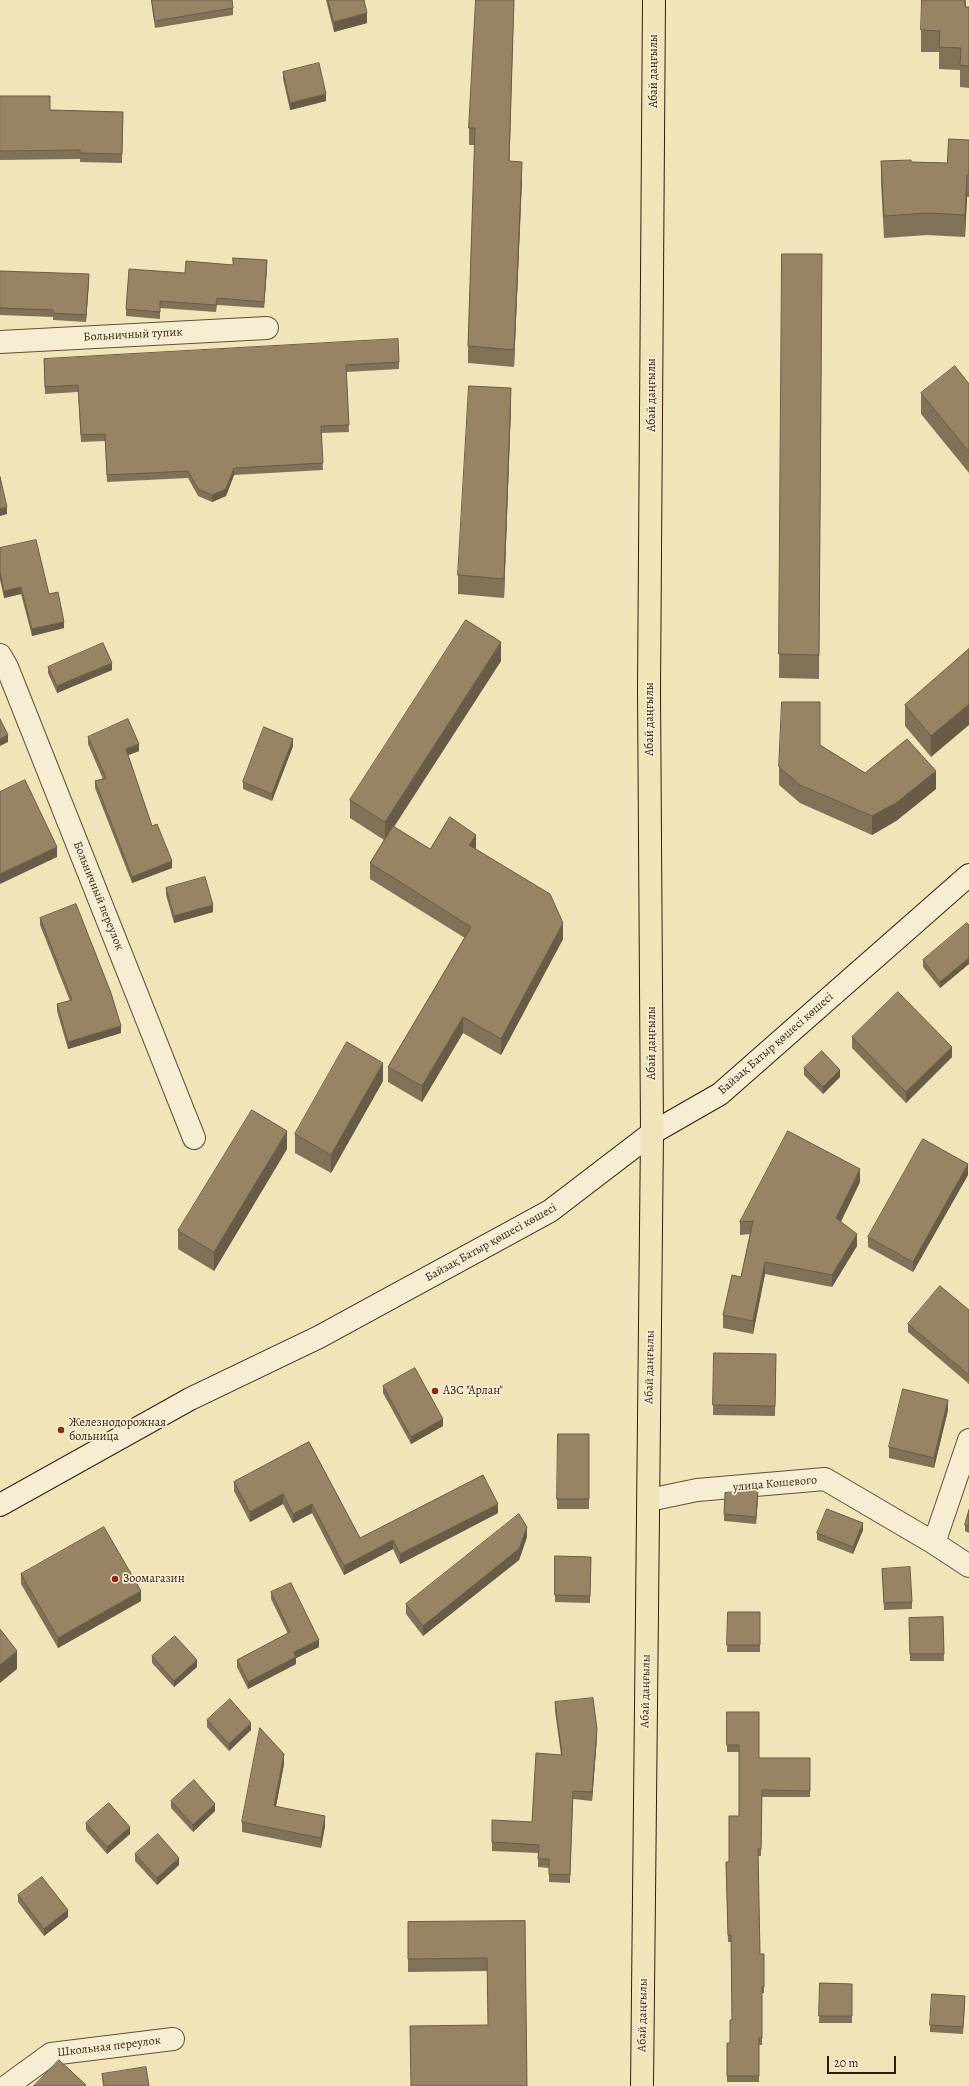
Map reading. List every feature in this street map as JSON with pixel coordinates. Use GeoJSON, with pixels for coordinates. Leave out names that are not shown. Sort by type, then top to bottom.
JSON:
{"type":"FeatureCollection","features":[{"type":"Feature","properties":{"kind":"main road","name":"Абай даңғылы"},"geometry":{"type":"LineString","coordinates":[[642,2086],[652,1134],[649,690],[654,0]]}},
{"type":"Feature","properties":{"kind":"street","name":"Больничный тупик"},"geometry":{"type":"LineString","coordinates":[[0,342],[267,328]]}},
{"type":"Feature","properties":{"kind":"street","name":"Больничный переулок"},"geometry":{"type":"LineString","coordinates":[[0,655],[7,667],[194,1138]]}},
{"type":"Feature","properties":{"kind":"street","name":"Байзақ Батыр қөшесі көшесі"},"geometry":{"type":"LineString","coordinates":[[0,1505],[190,1399],[319,1337],[550,1211],[652,1134],[720,1094],[969,875]]}},
{"type":"Feature","properties":{"kind":"street"},"geometry":{"type":"LineString","coordinates":[[934,1543],[969,1440]]}},
{"type":"Feature","properties":{"kind":"street","name":"улица Кошевого"},"geometry":{"type":"LineString","coordinates":[[649,1500],[696,1490],[825,1479],[934,1543],[969,1566]]}},
{"type":"Feature","properties":{"kind":"street","name":"Школьная переулок"},"geometry":{"type":"LineString","coordinates":[[7,2086],[51,2054],[174,2039]]}},
{"type":"Feature","properties":{"kind":"building"},"geometry":{"type":"Polygon","coordinates":[[[152,0],[232,0],[233,8],[155,21],[152,0]]]}},
{"type":"Feature","properties":{"kind":"building"},"geometry":{"type":"Polygon","coordinates":[[[328,0],[364,0],[367,13],[334,22],[328,0]]]}},
{"type":"Feature","properties":{"kind":"building"},"geometry":{"type":"Polygon","coordinates":[[[476,0],[514,0],[509,161],[522,162],[514,350],[468,346],[475,128],[469,128],[476,0]]]}},
{"type":"Feature","properties":{"kind":"building"},"geometry":{"type":"Polygon","coordinates":[[[922,0],[965,0],[965,7],[969,7],[969,66],[960,65],[961,48],[939,47],[940,31],[921,30],[922,0]]]}},
{"type":"Feature","properties":{"kind":"building"},"geometry":{"type":"Polygon","coordinates":[[[319,63],[326,94],[290,103],[283,72],[319,63]]]}},
{"type":"Feature","properties":{"kind":"building"},"geometry":{"type":"Polygon","coordinates":[[[0,96],[50,96],[50,110],[123,112],[122,154],[80,153],[80,150],[0,151],[0,96]]]}},
{"type":"Feature","properties":{"kind":"building"},"geometry":{"type":"Polygon","coordinates":[[[949,139],[969,140],[969,175],[967,175],[965,215],[927,213],[884,216],[881,161],[911,160],[911,162],[947,163],[949,139]]]}},
{"type":"Feature","properties":{"kind":"building"},"geometry":{"type":"Polygon","coordinates":[[[782,254],[822,254],[819,655],[779,654],[782,254]]]}},
{"type":"Feature","properties":{"kind":"building"},"geometry":{"type":"Polygon","coordinates":[[[233,258],[267,260],[264,302],[217,298],[216,305],[160,301],[160,312],[126,309],[129,269],[185,273],[186,261],[233,265],[233,258]]]}},
{"type":"Feature","properties":{"kind":"building"},"geometry":{"type":"Polygon","coordinates":[[[0,271],[89,274],[86,315],[53,313],[53,310],[0,308],[0,271]]]}},
{"type":"Feature","properties":{"kind":"building"},"geometry":{"type":"Polygon","coordinates":[[[398,339],[399,362],[346,365],[349,425],[321,426],[323,463],[234,468],[226,489],[212,495],[198,489],[188,471],[107,475],[105,434],[81,435],[78,385],[45,387],[44,359],[398,339]]]}},
{"type":"Feature","properties":{"kind":"building"},"geometry":{"type":"Polygon","coordinates":[[[955,366],[969,384],[969,452],[921,393],[955,366]]]}},
{"type":"Feature","properties":{"kind":"building"},"geometry":{"type":"Polygon","coordinates":[[[469,386],[511,388],[504,579],[458,575],[469,386]]]}},
{"type":"Feature","properties":{"kind":"building"},"geometry":{"type":"Polygon","coordinates":[[[0,477],[7,507],[0,509],[0,477]]]}},
{"type":"Feature","properties":{"kind":"building"},"geometry":{"type":"Polygon","coordinates":[[[36,540],[49,594],[58,592],[64,622],[32,629],[21,587],[4,591],[0,573],[0,548],[36,540]]]}},
{"type":"Feature","properties":{"kind":"building"},"geometry":{"type":"Polygon","coordinates":[[[466,620],[501,642],[385,822],[350,800],[466,620]]]}},
{"type":"Feature","properties":{"kind":"building"},"geometry":{"type":"Polygon","coordinates":[[[103,643],[112,663],[57,686],[48,667],[103,643]]]}},
{"type":"Feature","properties":{"kind":"building"},"geometry":{"type":"Polygon","coordinates":[[[969,649],[969,704],[931,736],[905,705],[969,649]]]}},
{"type":"Feature","properties":{"kind":"building"},"geometry":{"type":"Polygon","coordinates":[[[782,702],[820,702],[820,745],[865,773],[907,739],[936,771],[896,803],[872,816],[800,785],[779,767],[782,702]]]}},
{"type":"Feature","properties":{"kind":"building"},"geometry":{"type":"Polygon","coordinates":[[[0,719],[8,735],[0,739],[0,719]]]}},
{"type":"Feature","properties":{"kind":"building"},"geometry":{"type":"Polygon","coordinates":[[[128,719],[139,744],[126,749],[152,826],[157,824],[172,861],[132,877],[95,781],[106,778],[88,737],[128,719]]]}},
{"type":"Feature","properties":{"kind":"building"},"geometry":{"type":"Polygon","coordinates":[[[264,727],[293,739],[272,794],[243,782],[264,727]]]}},
{"type":"Feature","properties":{"kind":"building"},"geometry":{"type":"Polygon","coordinates":[[[25,780],[57,847],[0,874],[0,792],[25,780]]]}},
{"type":"Feature","properties":{"kind":"building"},"geometry":{"type":"Polygon","coordinates":[[[450,817],[476,835],[469,845],[550,894],[563,923],[501,1039],[463,1017],[422,1086],[388,1067],[471,927],[370,863],[393,826],[430,849],[450,817]]]}},
{"type":"Feature","properties":{"kind":"building"},"geometry":{"type":"Polygon","coordinates":[[[205,877],[213,905],[174,916],[166,888],[205,877]]]}},
{"type":"Feature","properties":{"kind":"building"},"geometry":{"type":"Polygon","coordinates":[[[76,904],[111,993],[121,1026],[68,1042],[57,1004],[72,1000],[40,918],[76,904]]]}},
{"type":"Feature","properties":{"kind":"building"},"geometry":{"type":"Polygon","coordinates":[[[967,923],[969,925],[969,958],[940,982],[923,960],[967,923]]]}},
{"type":"Feature","properties":{"kind":"building"},"geometry":{"type":"Polygon","coordinates":[[[898,992],[952,1047],[906,1092],[852,1037],[898,992]]]}},
{"type":"Feature","properties":{"kind":"building"},"geometry":{"type":"Polygon","coordinates":[[[347,1042],[383,1063],[331,1155],[295,1134],[347,1042]]]}},
{"type":"Feature","properties":{"kind":"building"},"geometry":{"type":"Polygon","coordinates":[[[822,1051],[840,1070],[823,1087],[804,1068],[822,1051]]]}},
{"type":"Feature","properties":{"kind":"building"},"geometry":{"type":"Polygon","coordinates":[[[252,1110],[287,1131],[214,1252],[178,1231],[252,1110]]]}},
{"type":"Feature","properties":{"kind":"building"},"geometry":{"type":"Polygon","coordinates":[[[788,1131],[860,1169],[836,1218],[857,1234],[832,1275],[765,1262],[753,1321],[723,1315],[732,1275],[741,1277],[753,1221],[740,1222],[788,1131]]]}},
{"type":"Feature","properties":{"kind":"building"},"geometry":{"type":"Polygon","coordinates":[[[923,1139],[968,1164],[913,1262],[868,1237],[923,1139]]]}},
{"type":"Feature","properties":{"kind":"building"},"geometry":{"type":"Polygon","coordinates":[[[940,1286],[969,1310],[969,1375],[908,1324],[940,1286]]]}},
{"type":"Feature","properties":{"kind":"building"},"geometry":{"type":"Polygon","coordinates":[[[714,1353],[776,1354],[775,1406],[713,1405],[714,1353]]]}},
{"type":"Feature","properties":{"kind":"building"},"geometry":{"type":"Polygon","coordinates":[[[415,1368],[443,1419],[411,1437],[383,1386],[415,1368]]]}},
{"type":"Feature","properties":{"kind":"building"},"geometry":{"type":"Polygon","coordinates":[[[903,1389],[948,1400],[934,1458],[889,1447],[903,1389]]]}},
{"type":"Feature","properties":{"kind":"building"},"geometry":{"type":"Polygon","coordinates":[[[558,1434],[589,1434],[589,1499],[557,1499],[558,1434]]]}},
{"type":"Feature","properties":{"kind":"building"},"geometry":{"type":"Polygon","coordinates":[[[309,1442],[360,1538],[483,1475],[498,1504],[400,1554],[393,1540],[344,1566],[312,1504],[293,1514],[283,1494],[250,1512],[234,1482],[309,1442]]]}},
{"type":"Feature","properties":{"kind":"building"},"geometry":{"type":"Polygon","coordinates":[[[758,1490],[756,1517],[724,1514],[725,1493],[758,1490]]]}},
{"type":"Feature","properties":{"kind":"building"},"geometry":{"type":"Polygon","coordinates":[[[827,1509],[863,1523],[853,1547],[817,1533],[827,1509]]]}},
{"type":"Feature","properties":{"kind":"building"},"geometry":{"type":"Polygon","coordinates":[[[969,1510],[969,1526],[965,1525],[969,1510]]]}},
{"type":"Feature","properties":{"kind":"building"},"geometry":{"type":"Polygon","coordinates":[[[519,1514],[527,1527],[519,1549],[423,1626],[406,1604],[519,1514]]]}},
{"type":"Feature","properties":{"kind":"building"},"geometry":{"type":"Polygon","coordinates":[[[104,1527],[141,1591],[58,1638],[21,1574],[104,1527]]]}},
{"type":"Feature","properties":{"kind":"building"},"geometry":{"type":"Polygon","coordinates":[[[555,1556],[591,1557],[590,1596],[555,1595],[555,1556]]]}},
{"type":"Feature","properties":{"kind":"building"},"geometry":{"type":"Polygon","coordinates":[[[910,1567],[912,1602],[884,1603],[882,1569],[910,1567]]]}},
{"type":"Feature","properties":{"kind":"building"},"geometry":{"type":"Polygon","coordinates":[[[291,1583],[319,1640],[294,1652],[296,1657],[248,1682],[237,1660],[290,1632],[271,1592],[291,1583]]]}},
{"type":"Feature","properties":{"kind":"building"},"geometry":{"type":"Polygon","coordinates":[[[728,1612],[760,1612],[760,1645],[727,1645],[728,1612]]]}},
{"type":"Feature","properties":{"kind":"building"},"geometry":{"type":"Polygon","coordinates":[[[943,1617],[944,1654],[910,1654],[909,1618],[943,1617]]]}},
{"type":"Feature","properties":{"kind":"building"},"geometry":{"type":"Polygon","coordinates":[[[0,1629],[17,1651],[0,1665],[0,1629]]]}},
{"type":"Feature","properties":{"kind":"building"},"geometry":{"type":"Polygon","coordinates":[[[175,1636],[197,1660],[174,1681],[152,1656],[175,1636]]]}},
{"type":"Feature","properties":{"kind":"building"},"geometry":{"type":"Polygon","coordinates":[[[593,1698],[597,1729],[592,1792],[573,1791],[570,1875],[549,1874],[549,1859],[538,1859],[539,1845],[492,1842],[492,1820],[532,1822],[536,1753],[562,1755],[555,1702],[593,1698]]]}},
{"type":"Feature","properties":{"kind":"building"},"geometry":{"type":"Polygon","coordinates":[[[230,1699],[251,1723],[229,1744],[207,1720],[230,1699]]]}},
{"type":"Feature","properties":{"kind":"building"},"geometry":{"type":"Polygon","coordinates":[[[727,1712],[759,1712],[759,1758],[810,1758],[810,1791],[762,1790],[761,1849],[758,1849],[760,1954],[764,1954],[764,1987],[762,1987],[762,2038],[759,2038],[759,2076],[727,2076],[727,2043],[730,2043],[730,2020],[732,2020],[731,1935],[728,1935],[726,1862],[729,1862],[729,1816],[739,1816],[739,1745],[727,1745],[727,1712]]]}},
{"type":"Feature","properties":{"kind":"building"},"geometry":{"type":"Polygon","coordinates":[[[260,1728],[284,1754],[274,1806],[325,1816],[321,1838],[242,1822],[260,1728]]]}},
{"type":"Feature","properties":{"kind":"building"},"geometry":{"type":"Polygon","coordinates":[[[194,1780],[215,1804],[193,1825],[171,1801],[194,1780]]]}},
{"type":"Feature","properties":{"kind":"building"},"geometry":{"type":"Polygon","coordinates":[[[109,1803],[130,1827],[107,1847],[86,1823],[109,1803]]]}},
{"type":"Feature","properties":{"kind":"building"},"geometry":{"type":"Polygon","coordinates":[[[158,1834],[179,1858],[157,1878],[135,1854],[158,1834]]]}},
{"type":"Feature","properties":{"kind":"building"},"geometry":{"type":"Polygon","coordinates":[[[42,1877],[68,1910],[44,1929],[18,1895],[42,1877]]]}},
{"type":"Feature","properties":{"kind":"building"},"geometry":{"type":"Polygon","coordinates":[[[525,1921],[527,2086],[411,2086],[410,2026],[488,2025],[487,1958],[408,1959],[408,1922],[525,1921]]]}},
{"type":"Feature","properties":{"kind":"building"},"geometry":{"type":"Polygon","coordinates":[[[820,1983],[852,1984],[852,2016],[819,2016],[820,1983]]]}},
{"type":"Feature","properties":{"kind":"building"},"geometry":{"type":"Polygon","coordinates":[[[932,1994],[965,1996],[963,2027],[930,2025],[932,1994]]]}},
{"type":"Feature","properties":{"kind":"building"},"geometry":{"type":"Polygon","coordinates":[[[59,2060],[86,2085],[34,2086],[59,2060]]]}},
{"type":"Feature","properties":{"kind":"building"},"geometry":{"type":"Polygon","coordinates":[[[146,2067],[149,2086],[104,2086],[102,2074],[146,2067]]]}},
{"type":"Feature","properties":{"kind":"place","name":"АЗС \"Арлан\""},"geometry":{"type":"Point","coordinates":[435,1391]}},
{"type":"Feature","properties":{"kind":"place","name":"Железнодорожная больница"},"geometry":{"type":"Point","coordinates":[61,1430]}},
{"type":"Feature","properties":{"kind":"place","name":"Зоомагазин"},"geometry":{"type":"Point","coordinates":[115,1579]}}]}
